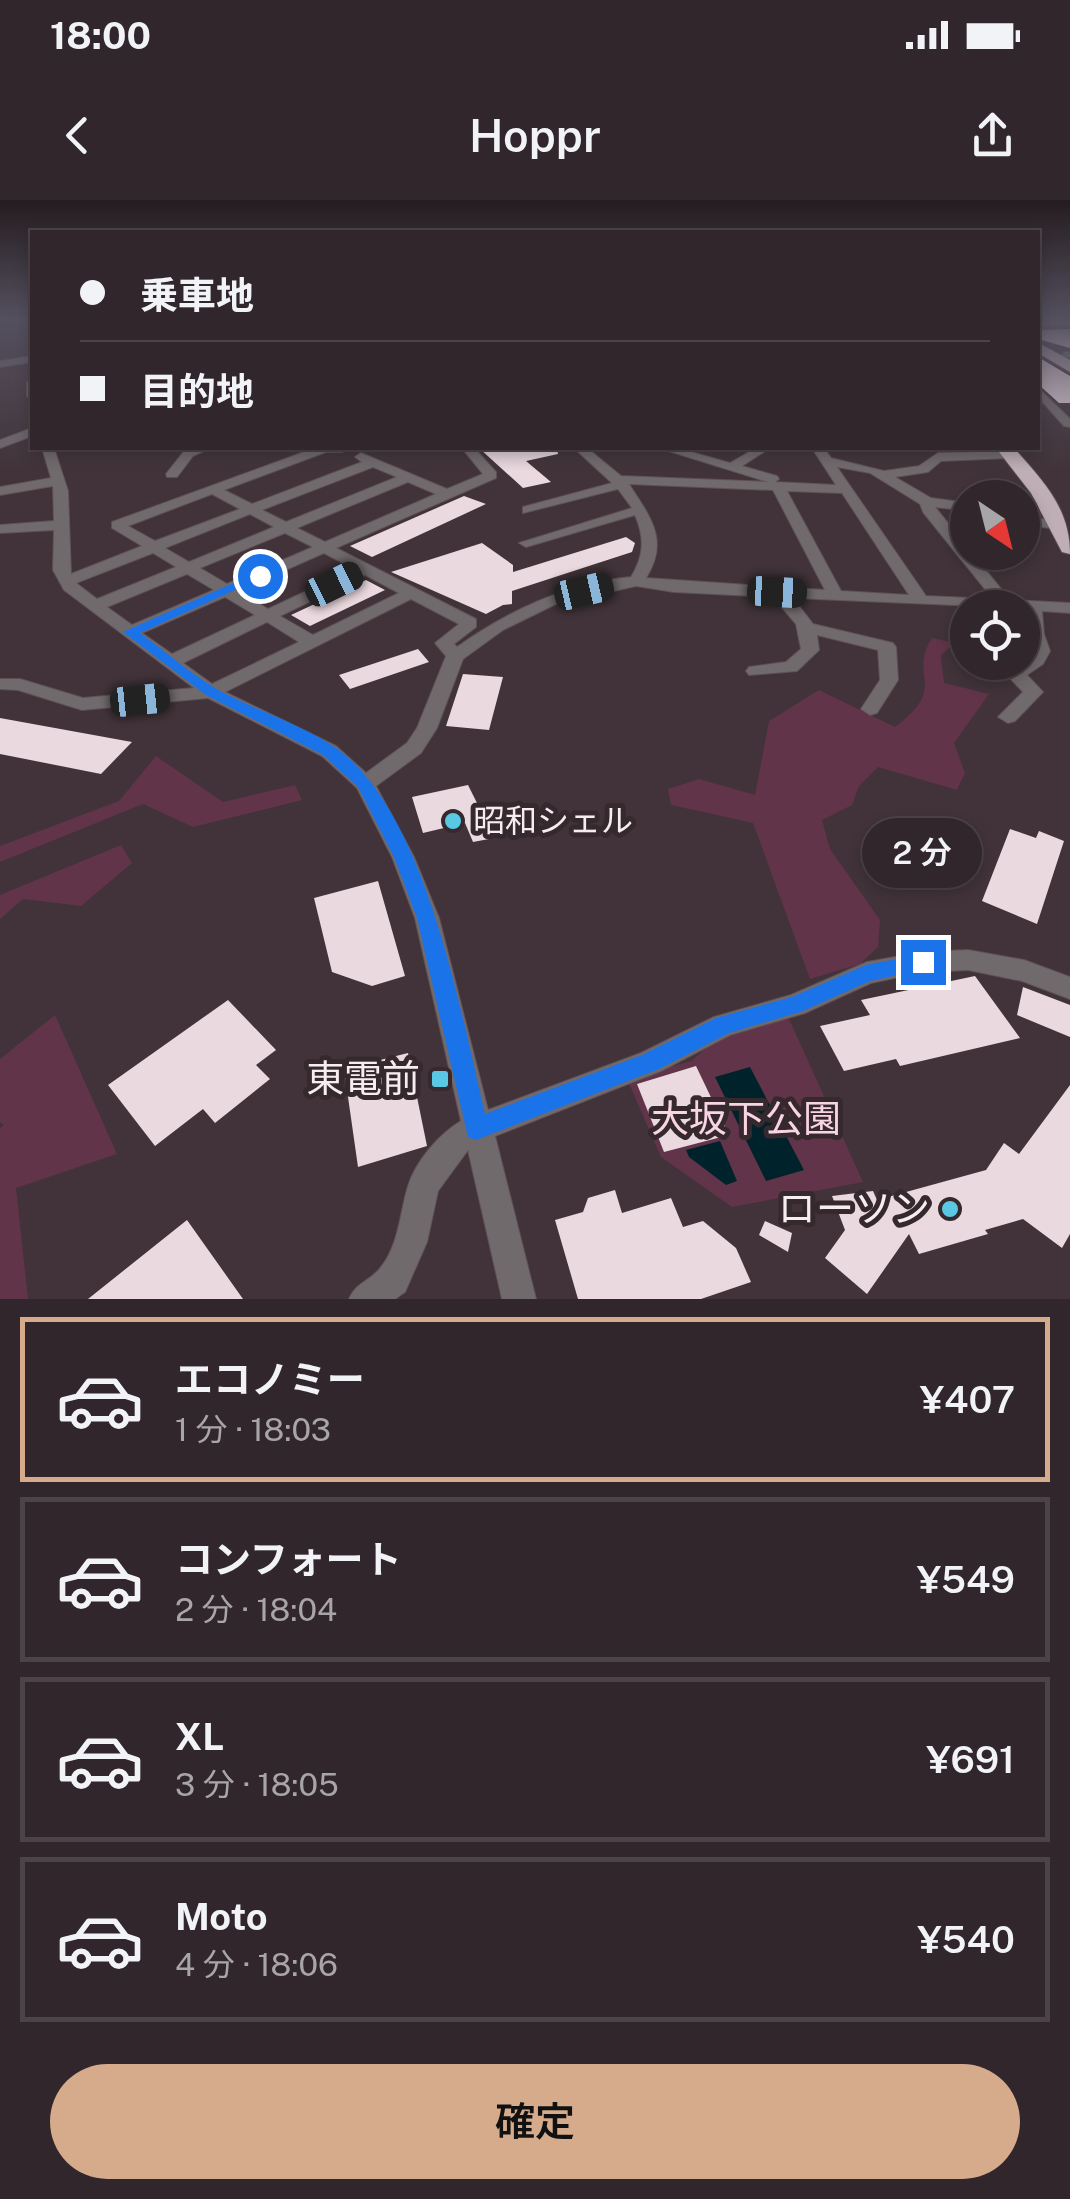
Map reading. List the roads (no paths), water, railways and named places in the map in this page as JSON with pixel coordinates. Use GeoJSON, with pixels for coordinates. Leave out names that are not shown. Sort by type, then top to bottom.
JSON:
{"type":"FeatureCollection","features":[{"type":"Feature","properties":{"kind":"highway"},"geometry":{"type":"LineString","coordinates":[[1008,451],[1040,491],[1070,548]]}},
{"type":"Feature","properties":{"kind":"street"},"geometry":{"type":"LineString","coordinates":[[1040,393],[1069,425]]}},
{"type":"Feature","properties":{"kind":"street"},"geometry":{"type":"LineString","coordinates":[[1047,422],[1069,425]]}},
{"type":"Feature","properties":{"kind":"street"},"geometry":{"type":"LineString","coordinates":[[0,444],[30,433]]}},
{"type":"Feature","properties":{"kind":"street"},"geometry":{"type":"LineString","coordinates":[[49,450],[59,481],[61,570],[66,581],[212,692],[329,751],[365,784],[403,857],[427,918],[519,1299]]}},
{"type":"Feature","properties":{"kind":"street"},"geometry":{"type":"LineString","coordinates":[[172,474],[189,453],[198,450]]}},
{"type":"Feature","properties":{"kind":"street"},"geometry":{"type":"LineString","coordinates":[[312,642],[117,524],[319,450]]}},
{"type":"Feature","properties":{"kind":"street"},"geometry":{"type":"LineString","coordinates":[[345,450],[447,494]]}},
{"type":"Feature","properties":{"kind":"street"},"geometry":{"type":"LineString","coordinates":[[130,632],[491,475],[470,450]]}},
{"type":"Feature","properties":{"kind":"street"},"geometry":{"type":"LineString","coordinates":[[585,450],[622,482],[653,547],[652,560],[636,582]]}},
{"type":"Feature","properties":{"kind":"street"},"geometry":{"type":"LineString","coordinates":[[675,450],[798,487]]}},
{"type":"Feature","properties":{"kind":"street"},"geometry":{"type":"LineString","coordinates":[[733,466],[761,450]]}},
{"type":"Feature","properties":{"kind":"street"},"geometry":{"type":"LineString","coordinates":[[820,450],[920,600]]}},
{"type":"Feature","properties":{"kind":"street"},"geometry":{"type":"LineString","coordinates":[[881,475],[923,469],[938,457],[1008,451]]}},
{"type":"Feature","properties":{"kind":"street"},"geometry":{"type":"LineString","coordinates":[[828,461],[860,466],[927,502],[950,505]]}},
{"type":"Feature","properties":{"kind":"street"},"geometry":{"type":"LineString","coordinates":[[66,581],[373,462]]}},
{"type":"Feature","properties":{"kind":"street"},"geometry":{"type":"LineString","coordinates":[[95,606],[408,477]]}},
{"type":"Feature","properties":{"kind":"street"},"geometry":{"type":"LineString","coordinates":[[3,486],[59,481]]}},
{"type":"Feature","properties":{"kind":"street"},"geometry":{"type":"LineString","coordinates":[[528,510],[622,482],[846,490]]}},
{"type":"Feature","properties":{"kind":"street"},"geometry":{"type":"LineString","coordinates":[[778,486],[835,595]]}},
{"type":"Feature","properties":{"kind":"street"},"geometry":{"type":"LineString","coordinates":[[212,489],[470,623],[444,643],[455,656]]}},
{"type":"Feature","properties":{"kind":"street"},"geometry":{"type":"LineString","coordinates":[[927,502],[994,590]]}},
{"type":"Feature","properties":{"kind":"street"},"geometry":{"type":"LineString","coordinates":[[526,543],[638,510]]}},
{"type":"Feature","properties":{"kind":"street"},"geometry":{"type":"LineString","coordinates":[[1040,523],[1056,525]]}},
{"type":"Feature","properties":{"kind":"street"},"geometry":{"type":"LineString","coordinates":[[0,529],[61,526]]}},
{"type":"Feature","properties":{"kind":"street"},"geometry":{"type":"LineString","coordinates":[[170,662],[367,568]]}},
{"type":"Feature","properties":{"kind":"street"},"geometry":{"type":"LineString","coordinates":[[365,784],[414,748],[427,728],[455,656],[524,611],[584,591],[636,582],[950,602]]}},
{"type":"Feature","properties":{"kind":"street"},"geometry":{"type":"LineString","coordinates":[[0,684],[20,685],[82,704],[212,692],[413,592]]}},
{"type":"Feature","properties":{"kind":"street"},"geometry":{"type":"LineString","coordinates":[[755,671],[779,670],[803,660],[810,650],[807,628],[798,612],[777,592]]}},
{"type":"Feature","properties":{"kind":"street"},"geometry":{"type":"LineString","coordinates":[[1040,606],[1070,608]]}},
{"type":"Feature","properties":{"kind":"street"},"geometry":{"type":"LineString","coordinates":[[807,628],[888,647],[890,680],[870,709]]}},
{"type":"Feature","properties":{"kind":"street"},"geometry":{"type":"LineString","coordinates":[[1008,717],[1034,692],[1021,680]]}},
{"type":"Feature","properties":{"kind":"street"},"geometry":{"type":"LineString","coordinates":[[366,1299],[393,1280],[411,1242],[424,1186],[455,1141],[476,1129],[650,1062],[724,1025],[796,1005],[866,974],[923,962],[968,960],[1024,971],[1070,988]]}},
{"type":"Feature","properties":{"kind":"water"},"geometry":{"type":"Polygon","coordinates":[[[750,1067],[804,1170],[766,1181],[715,1077],[750,1067]]]}},
{"type":"Feature","properties":{"kind":"water"},"geometry":{"type":"Polygon","coordinates":[[[720,1141],[737,1181],[726,1185],[689,1157],[686,1150],[720,1141]]]}},
{"type":"Feature","properties":{"kind":"place","name":"昭和シェル"},"geometry":{"type":"Point","coordinates":[453,821]}},
{"type":"Feature","properties":{"kind":"place","name":"東電前"},"geometry":{"type":"Point","coordinates":[440,1079]}},
{"type":"Feature","properties":{"kind":"place","name":"ローソン"},"geometry":{"type":"Point","coordinates":[950,1209]}},
{"type":"Feature","properties":{"kind":"park label","name":"大坂下公園"},"geometry":{"type":"Point","coordinates":[746,1119]}}]}
